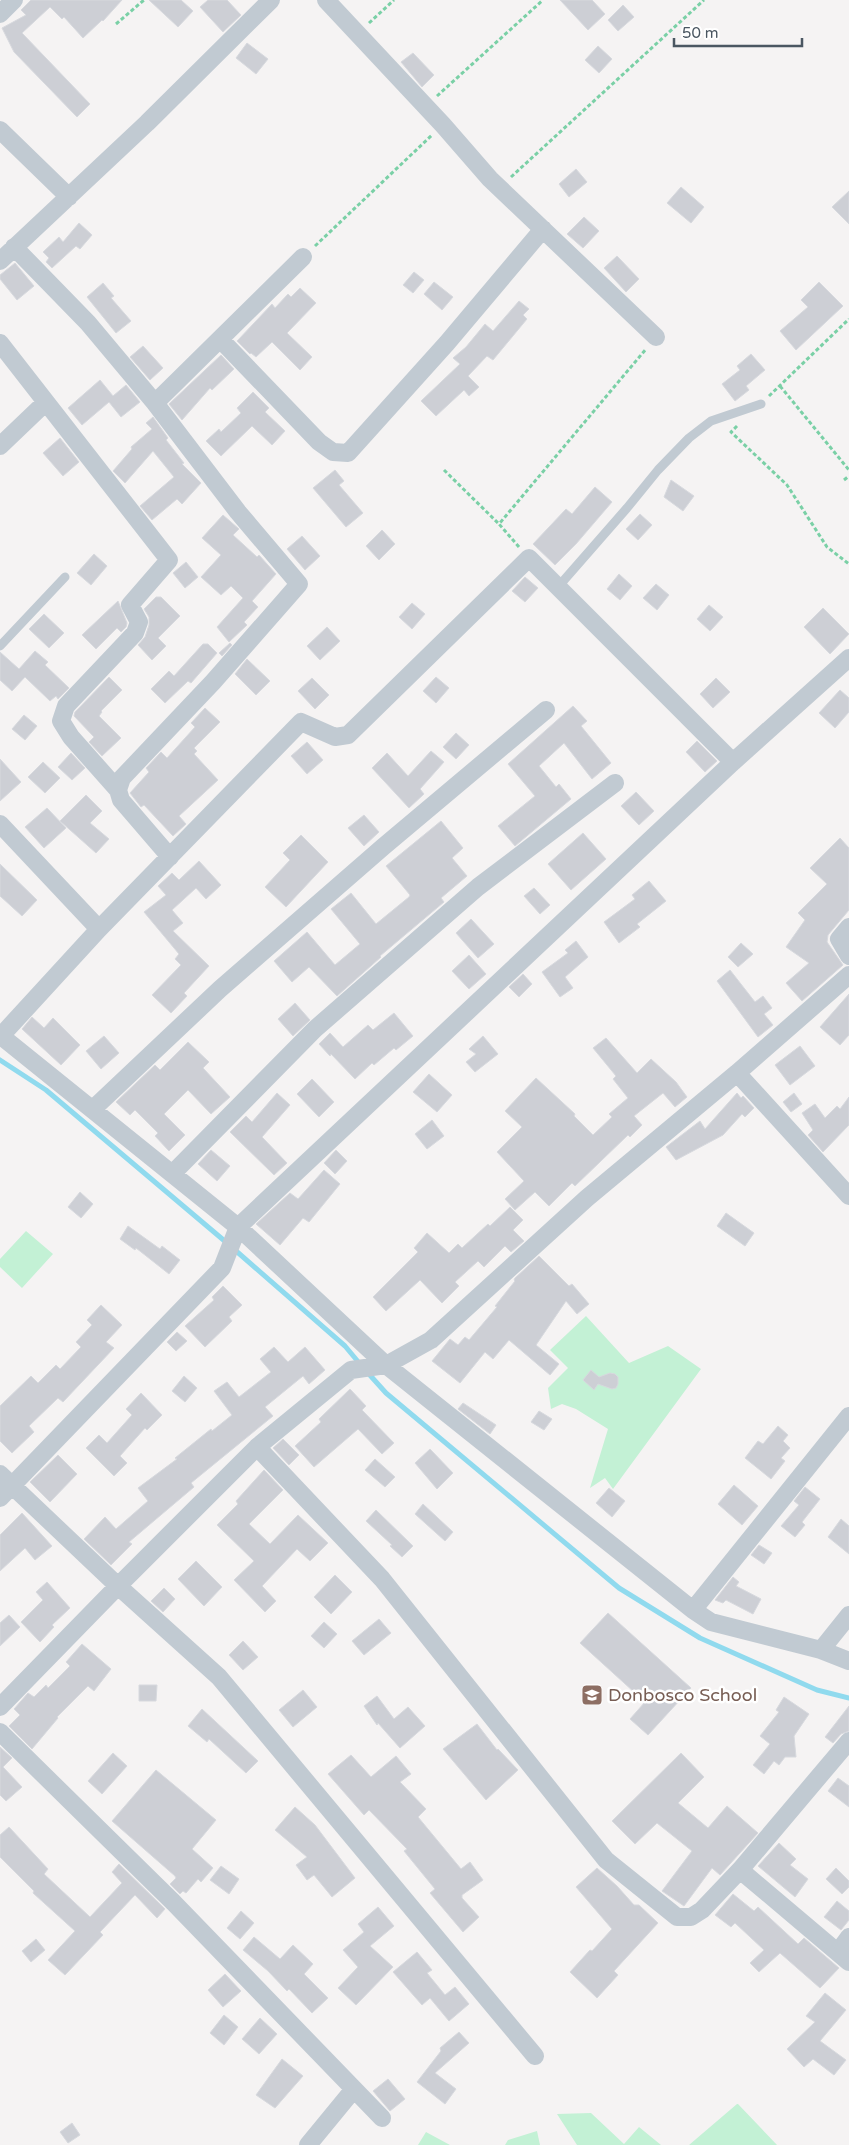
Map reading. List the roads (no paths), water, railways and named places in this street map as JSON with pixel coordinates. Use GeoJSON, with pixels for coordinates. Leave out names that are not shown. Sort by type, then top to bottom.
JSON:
{"type":"FeatureCollection","features":[{"type":"Feature","properties":{"kind":"street"},"geometry":{"type":"LineString","coordinates":[[0,14],[14,0]]}},
{"type":"Feature","properties":{"kind":"street"},"geometry":{"type":"LineString","coordinates":[[0,261],[147,123],[271,0]]}},
{"type":"Feature","properties":{"kind":"street"},"geometry":{"type":"LineString","coordinates":[[326,0],[499,188],[656,337]]}},
{"type":"Feature","properties":{"kind":"street"},"geometry":{"type":"LineString","coordinates":[[0,130],[68,197]]}},
{"type":"Feature","properties":{"kind":"street"},"geometry":{"type":"LineString","coordinates":[[220,339],[318,442],[333,452],[348,453],[447,342],[542,229]]}},
{"type":"Feature","properties":{"kind":"street"},"geometry":{"type":"LineString","coordinates":[[14,247],[88,323],[155,403],[238,512],[300,584],[214,682],[122,778],[118,790]]}},
{"type":"Feature","properties":{"kind":"street"},"geometry":{"type":"LineString","coordinates":[[155,403],[304,257]]}},
{"type":"Feature","properties":{"kind":"street"},"geometry":{"type":"LineString","coordinates":[[0,343],[170,560],[130,605],[139,622],[135,633],[66,706],[61,721],[71,737],[118,790],[121,800],[170,857]]}},
{"type":"Feature","properties":{"kind":"street"},"geometry":{"type":"LineString","coordinates":[[0,446],[46,402]]}},
{"type":"Feature","properties":{"kind":"street"},"geometry":{"type":"LineString","coordinates":[[733,762],[529,558],[348,735],[335,737],[301,722],[99,929],[1,1036],[94,1108],[238,1227],[386,1365],[693,1610],[711,1622],[821,1650],[849,1661]]}},
{"type":"Feature","properties":{"kind":"street"},"geometry":{"type":"LineString","coordinates":[[536,2056],[219,1677],[4,1486],[222,1268],[238,1227],[733,762],[849,658]]}},
{"type":"Feature","properties":{"kind":"street"},"geometry":{"type":"LineString","coordinates":[[94,1108],[228,983],[382,847],[546,710]]}},
{"type":"Feature","properties":{"kind":"street"},"geometry":{"type":"LineString","coordinates":[[173,1173],[315,1030],[478,887],[615,783]]}},
{"type":"Feature","properties":{"kind":"street"},"geometry":{"type":"LineString","coordinates":[[0,824],[99,929]]}},
{"type":"Feature","properties":{"kind":"street"},"geometry":{"type":"LineString","coordinates":[[849,927],[839,939],[849,956]]}},
{"type":"Feature","properties":{"kind":"street"},"geometry":{"type":"LineString","coordinates":[[0,1707],[257,1448],[351,1370],[386,1365],[430,1340],[587,1198],[737,1073],[849,975]]}},
{"type":"Feature","properties":{"kind":"street"},"geometry":{"type":"LineString","coordinates":[[737,1073],[849,1196]]}},
{"type":"Feature","properties":{"kind":"street"},"geometry":{"type":"LineString","coordinates":[[693,1610],[849,1416]]}},
{"type":"Feature","properties":{"kind":"street"},"geometry":{"type":"LineString","coordinates":[[257,1448],[382,1579],[606,1860],[677,1918],[691,1917],[702,1910],[740,1870],[849,1741]]}},
{"type":"Feature","properties":{"kind":"street"},"geometry":{"type":"LineString","coordinates":[[821,1650],[849,1615]]}},
{"type":"Feature","properties":{"kind":"street"},"geometry":{"type":"LineString","coordinates":[[0,1732],[173,1902],[382,2118]]}},
{"type":"Feature","properties":{"kind":"street"},"geometry":{"type":"LineString","coordinates":[[740,1870],[843,1957],[849,1937]]}},
{"type":"Feature","properties":{"kind":"street"},"geometry":{"type":"LineString","coordinates":[[308,2145],[354,2088]]}},
{"type":"Feature","properties":{"kind":"lane"},"geometry":{"type":"LineString","coordinates":[[558,587],[658,470],[689,438],[712,421],[761,404]]}},
{"type":"Feature","properties":{"kind":"lane"},"geometry":{"type":"LineString","coordinates":[[0,646],[65,577]]}},
{"type":"Feature","properties":{"kind":"waterway"},"geometry":{"type":"LineString","coordinates":[[0,1060],[46,1090],[227,1243]]}},
{"type":"Feature","properties":{"kind":"waterway"},"geometry":{"type":"LineString","coordinates":[[235,1250],[345,1346],[360,1364]]}},
{"type":"Feature","properties":{"kind":"waterway"},"geometry":{"type":"LineString","coordinates":[[368,1373],[386,1393],[619,1588],[700,1638],[817,1690],[849,1698]]}},
{"type":"Feature","properties":{"kind":"place","name":"Donbosco School"},"geometry":{"type":"Point","coordinates":[592,1695]}}]}
